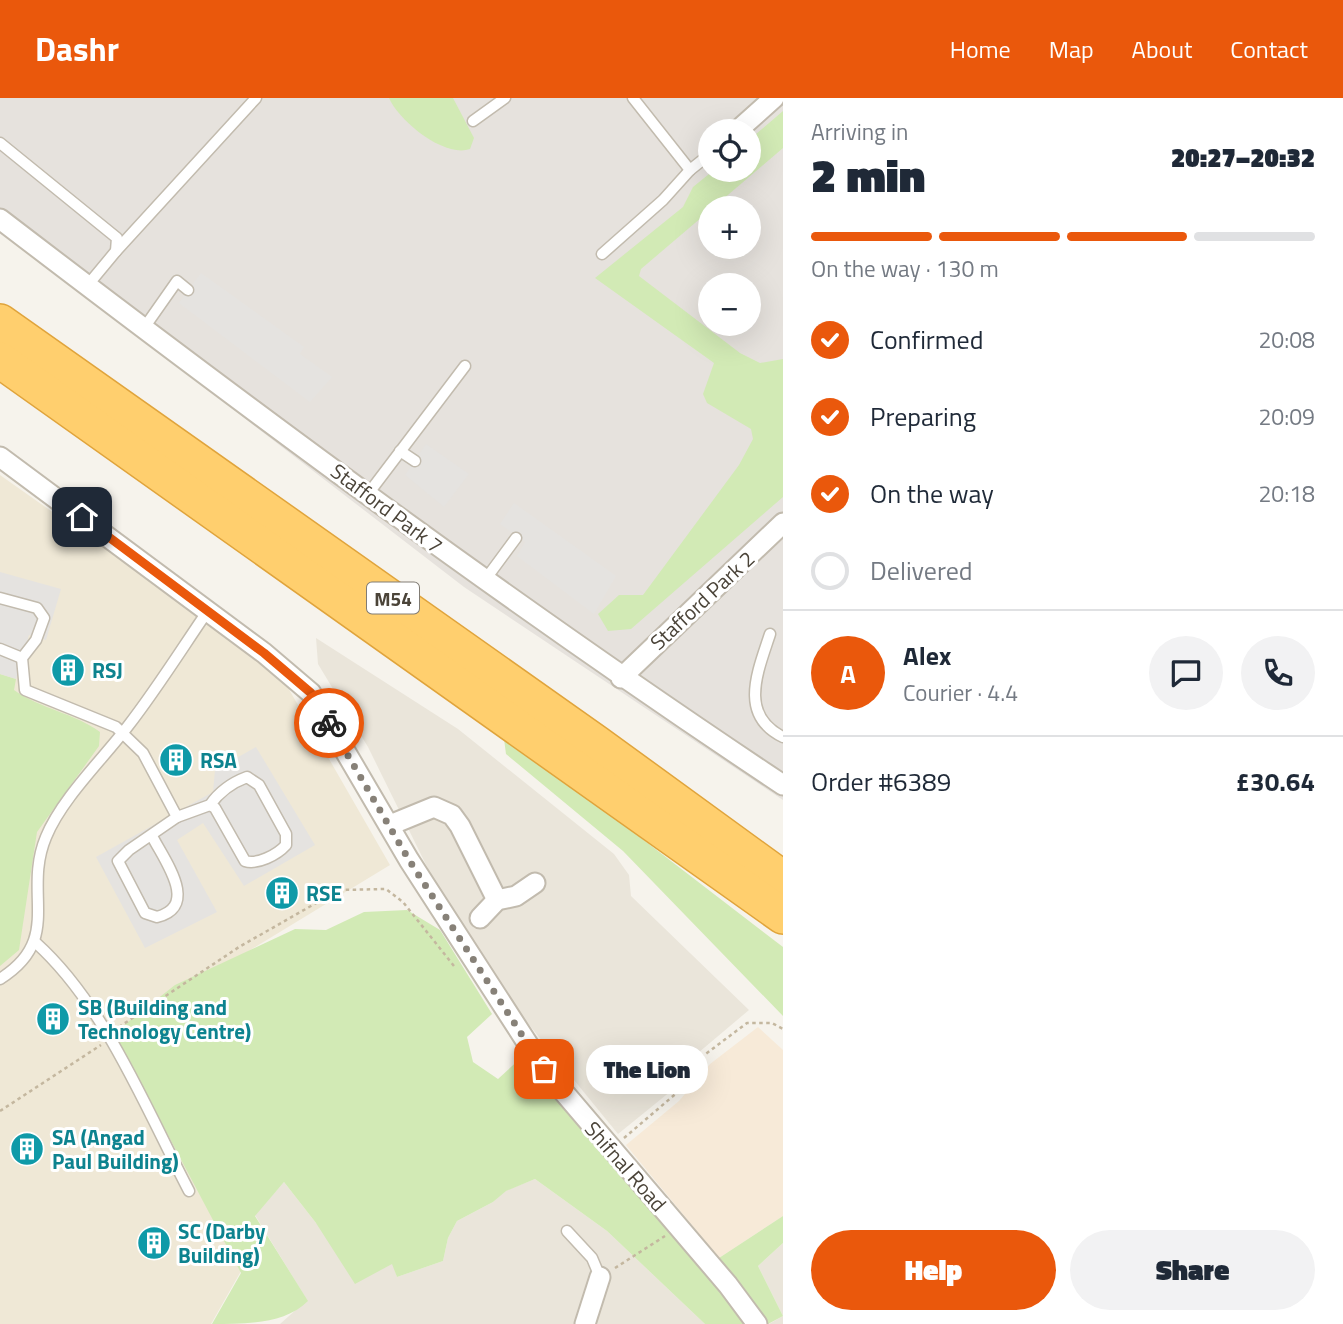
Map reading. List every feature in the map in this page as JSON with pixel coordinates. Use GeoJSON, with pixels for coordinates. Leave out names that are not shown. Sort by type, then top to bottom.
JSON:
{"type":"FeatureCollection","features":[{"type":"Feature","properties":{"kind":"highway","name":"M54"},"geometry":{"type":"LineString","coordinates":[[0,322],[574,727],[783,879]]}},
{"type":"Feature","properties":{"kind":"highway","name":"M54"},"geometry":{"type":"LineString","coordinates":[[0,360],[783,916]]}},
{"type":"Feature","properties":{"kind":"street"},"geometry":{"type":"LineString","coordinates":[[750,119],[774,98]]}},
{"type":"Feature","properties":{"kind":"street","name":"Stafford Park 7"},"geometry":{"type":"LineString","coordinates":[[0,219],[485,580],[621,678],[783,785]]}},
{"type":"Feature","properties":{"kind":"street","name":"Shifnal Road"},"geometry":{"type":"LineString","coordinates":[[0,457],[164,576],[311,693],[390,825],[537,1059],[757,1324]]}},
{"type":"Feature","properties":{"kind":"street","name":"Stafford Park 2"},"geometry":{"type":"LineString","coordinates":[[621,678],[783,523]]}},
{"type":"Feature","properties":{"kind":"street"},"geometry":{"type":"LineString","coordinates":[[390,825],[434,807],[452,815],[497,900]]}},
{"type":"Feature","properties":{"kind":"street"},"geometry":{"type":"LineString","coordinates":[[480,918],[497,900],[516,896],[535,883]]}},
{"type":"Feature","properties":{"kind":"street"},"geometry":{"type":"LineString","coordinates":[[585,1324],[600,1277]]}},
{"type":"Feature","properties":{"kind":"lane"},"geometry":{"type":"LineString","coordinates":[[87,286],[256,98]]}},
{"type":"Feature","properties":{"kind":"lane"},"geometry":{"type":"LineString","coordinates":[[473,121],[505,98]]}},
{"type":"Feature","properties":{"kind":"lane"},"geometry":{"type":"LineString","coordinates":[[633,98],[690,170]]}},
{"type":"Feature","properties":{"kind":"lane"},"geometry":{"type":"LineString","coordinates":[[0,143],[117,238],[116,251]]}},
{"type":"Feature","properties":{"kind":"lane"},"geometry":{"type":"LineString","coordinates":[[602,254],[663,200],[698,164]]}},
{"type":"Feature","properties":{"kind":"lane"},"geometry":{"type":"LineString","coordinates":[[144,328],[177,281],[188,290]]}},
{"type":"Feature","properties":{"kind":"lane"},"geometry":{"type":"LineString","coordinates":[[368,494],[465,366]]}},
{"type":"Feature","properties":{"kind":"lane"},"geometry":{"type":"LineString","coordinates":[[400,451],[415,461]]}},
{"type":"Feature","properties":{"kind":"lane"},"geometry":{"type":"LineString","coordinates":[[485,580],[516,538]]}},
{"type":"Feature","properties":{"kind":"lane"},"geometry":{"type":"LineString","coordinates":[[0,598],[42,611],[43,626],[22,658],[24,690],[99,718],[122,734],[143,752],[177,817]]}},
{"type":"Feature","properties":{"kind":"lane"},"geometry":{"type":"LineString","coordinates":[[0,979],[27,958],[36,943],[37,875],[46,836],[58,814],[122,734],[207,612]]}},
{"type":"Feature","properties":{"kind":"lane"},"geometry":{"type":"LineString","coordinates":[[770,634],[754,683],[755,702],[759,716],[770,731],[783,737]]}},
{"type":"Feature","properties":{"kind":"lane"},"geometry":{"type":"LineString","coordinates":[[0,649],[22,658]]}},
{"type":"Feature","properties":{"kind":"lane"},"geometry":{"type":"LineString","coordinates":[[152,836],[173,877],[179,900],[176,907],[157,917],[145,913],[118,862],[129,850],[177,817],[210,806],[217,794],[247,777],[259,785],[286,834],[286,845],[280,851],[255,862],[245,861],[219,814],[210,806]]}},
{"type":"Feature","properties":{"kind":"lane"},"geometry":{"type":"LineString","coordinates":[[36,943],[68,978],[109,1037],[188,1191]]}},
{"type":"Feature","properties":{"kind":"lane"},"geometry":{"type":"LineString","coordinates":[[567,1230],[592,1258],[600,1277]]}},
{"type":"Feature","properties":{"kind":"path"},"geometry":{"type":"LineString","coordinates":[[0,1111],[239,947],[339,890],[386,888],[403,902],[457,969]]}},
{"type":"Feature","properties":{"kind":"path"},"geometry":{"type":"LineString","coordinates":[[611,1150],[679,1091],[703,1056],[747,1023],[762,1021],[783,1029]]}},
{"type":"Feature","properties":{"kind":"path"},"geometry":{"type":"LineString","coordinates":[[600,1277],[678,1228]]}},
{"type":"Feature","properties":{"kind":"shaded area"},"geometry":{"type":"Polygon","coordinates":[[[0,98],[783,98],[783,800],[464,587],[0,230],[0,98]]]}},
{"type":"Feature","properties":{"kind":"shaded area"},"geometry":{"type":"Polygon","coordinates":[[[201,273],[304,347],[300,354],[332,377],[310,402],[179,303],[201,273]]]}},
{"type":"Feature","properties":{"kind":"shaded area"},"geometry":{"type":"Polygon","coordinates":[[[426,444],[469,474],[444,507],[405,475],[426,444]]]}},
{"type":"Feature","properties":{"kind":"shaded area"},"geometry":{"type":"Polygon","coordinates":[[[0,475],[279,672],[390,865],[114,1033],[241,1271],[211,1324],[0,1324],[0,475]]]}},
{"type":"Feature","properties":{"kind":"shaded area"},"geometry":{"type":"Polygon","coordinates":[[[514,503],[616,576],[594,614],[517,556],[525,542],[500,524],[514,503]]]}},
{"type":"Feature","properties":{"kind":"shaded area"},"geometry":{"type":"Polygon","coordinates":[[[0,572],[61,589],[46,640],[29,635],[16,679],[0,674],[0,572]]]}},
{"type":"Feature","properties":{"kind":"shaded area"},"geometry":{"type":"Polygon","coordinates":[[[316,638],[458,729],[614,854],[629,875],[631,896],[749,1010],[698,1053],[671,1091],[618,1134],[508,999],[436,885],[368,747],[318,664],[316,638]]]}},
{"type":"Feature","properties":{"kind":"shaded area"},"geometry":{"type":"Polygon","coordinates":[[[256,747],[315,845],[244,886],[203,823],[177,840],[217,912],[145,948],[96,857],[213,792],[215,770],[256,747]]]}},
{"type":"Feature","properties":{"kind":"shaded area"},"geometry":{"type":"Polygon","coordinates":[[[758,1027],[783,1050],[783,1216],[719,1258],[626,1145],[679,1101],[710,1064],[758,1027]]]}},
{"type":"Feature","properties":{"kind":"shaded area"},"geometry":{"type":"Polygon","coordinates":[[[535,1179],[607,1231],[705,1324],[280,1324],[307,1300],[255,1215],[284,1182],[316,1223],[393,1264],[397,1277],[443,1261],[448,1238],[457,1221],[493,1202],[505,1191],[535,1179]]]}},
{"type":"Feature","properties":{"kind":"shaded area"},"geometry":{"type":"Polygon","coordinates":[[[783,1243],[783,1316],[758,1266],[783,1243]]]}},
{"type":"Feature","properties":{"kind":"shaded area"},"geometry":{"type":"Polygon","coordinates":[[[783,1316],[783,1324],[769,1324],[783,1316]]]}},
{"type":"Feature","properties":{"kind":"green space"},"geometry":{"type":"Polygon","coordinates":[[[389,98],[453,98],[474,138],[470,149],[448,148],[424,136],[402,117],[389,98]]]}},
{"type":"Feature","properties":{"kind":"green space"},"geometry":{"type":"Polygon","coordinates":[[[783,111],[783,148],[761,167],[761,130],[783,111]]]}},
{"type":"Feature","properties":{"kind":"green space"},"geometry":{"type":"Polygon","coordinates":[[[699,182],[743,182],[727,196],[698,196],[698,220],[641,269],[639,276],[698,321],[698,336],[718,336],[740,353],[760,363],[783,359],[783,497],[631,629],[608,631],[598,614],[619,595],[643,595],[739,465],[753,439],[751,429],[707,403],[703,394],[714,363],[595,278],[683,207],[693,187],[699,182]]]}},
{"type":"Feature","properties":{"kind":"green space"},"geometry":{"type":"Polygon","coordinates":[[[0,674],[16,679],[14,690],[24,696],[100,732],[99,746],[37,832],[19,950],[0,966],[0,674]]]}},
{"type":"Feature","properties":{"kind":"green space"},"geometry":{"type":"Polygon","coordinates":[[[504,739],[628,828],[783,947],[783,1016],[623,851],[506,754],[504,739]]]}},
{"type":"Feature","properties":{"kind":"green space"},"geometry":{"type":"Polygon","coordinates":[[[407,910],[440,930],[492,1014],[467,1037],[473,1062],[498,1079],[525,1054],[746,1324],[705,1324],[607,1231],[535,1179],[506,1191],[493,1202],[457,1221],[448,1238],[443,1261],[397,1277],[392,1264],[355,1284],[316,1223],[284,1182],[255,1216],[308,1301],[299,1309],[277,1318],[252,1323],[212,1324],[241,1273],[114,1033],[175,985],[295,929],[326,930],[364,912],[407,910]]]}},
{"type":"Feature","properties":{"kind":"green space"},"geometry":{"type":"Polygon","coordinates":[[[783,1216],[783,1243],[758,1266],[783,1316],[768,1324],[719,1258],[783,1216]]]}},
{"type":"Feature","properties":{"kind":"way so far"},"geometry":{"type":"LineString","coordinates":[[329,723],[409,860],[501,1007],[544,1069]]}},
{"type":"Feature","properties":{"kind":"place","name":"RSJ"},"geometry":{"type":"Point","coordinates":[68,670]}},
{"type":"Feature","properties":{"kind":"place","name":"RSA"},"geometry":{"type":"Point","coordinates":[176,760]}},
{"type":"Feature","properties":{"kind":"place","name":"RSE"},"geometry":{"type":"Point","coordinates":[282,893]}},
{"type":"Feature","properties":{"kind":"place","name":"SB (Building and Technology Centre)"},"geometry":{"type":"Point","coordinates":[53,1019]}},
{"type":"Feature","properties":{"kind":"place","name":"The Lion"},"geometry":{"type":"Point","coordinates":[544,1069]}},
{"type":"Feature","properties":{"kind":"place","name":"SA (Angad Paul Building)"},"geometry":{"type":"Point","coordinates":[27,1149]}},
{"type":"Feature","properties":{"kind":"place","name":"SC (Darby Building)"},"geometry":{"type":"Point","coordinates":[154,1243]}},
{"type":"Feature","properties":{"kind":"route"},"geometry":{"type":"LineString","coordinates":[[82,517],[264,653],[311,693],[329,723]]}}]}
